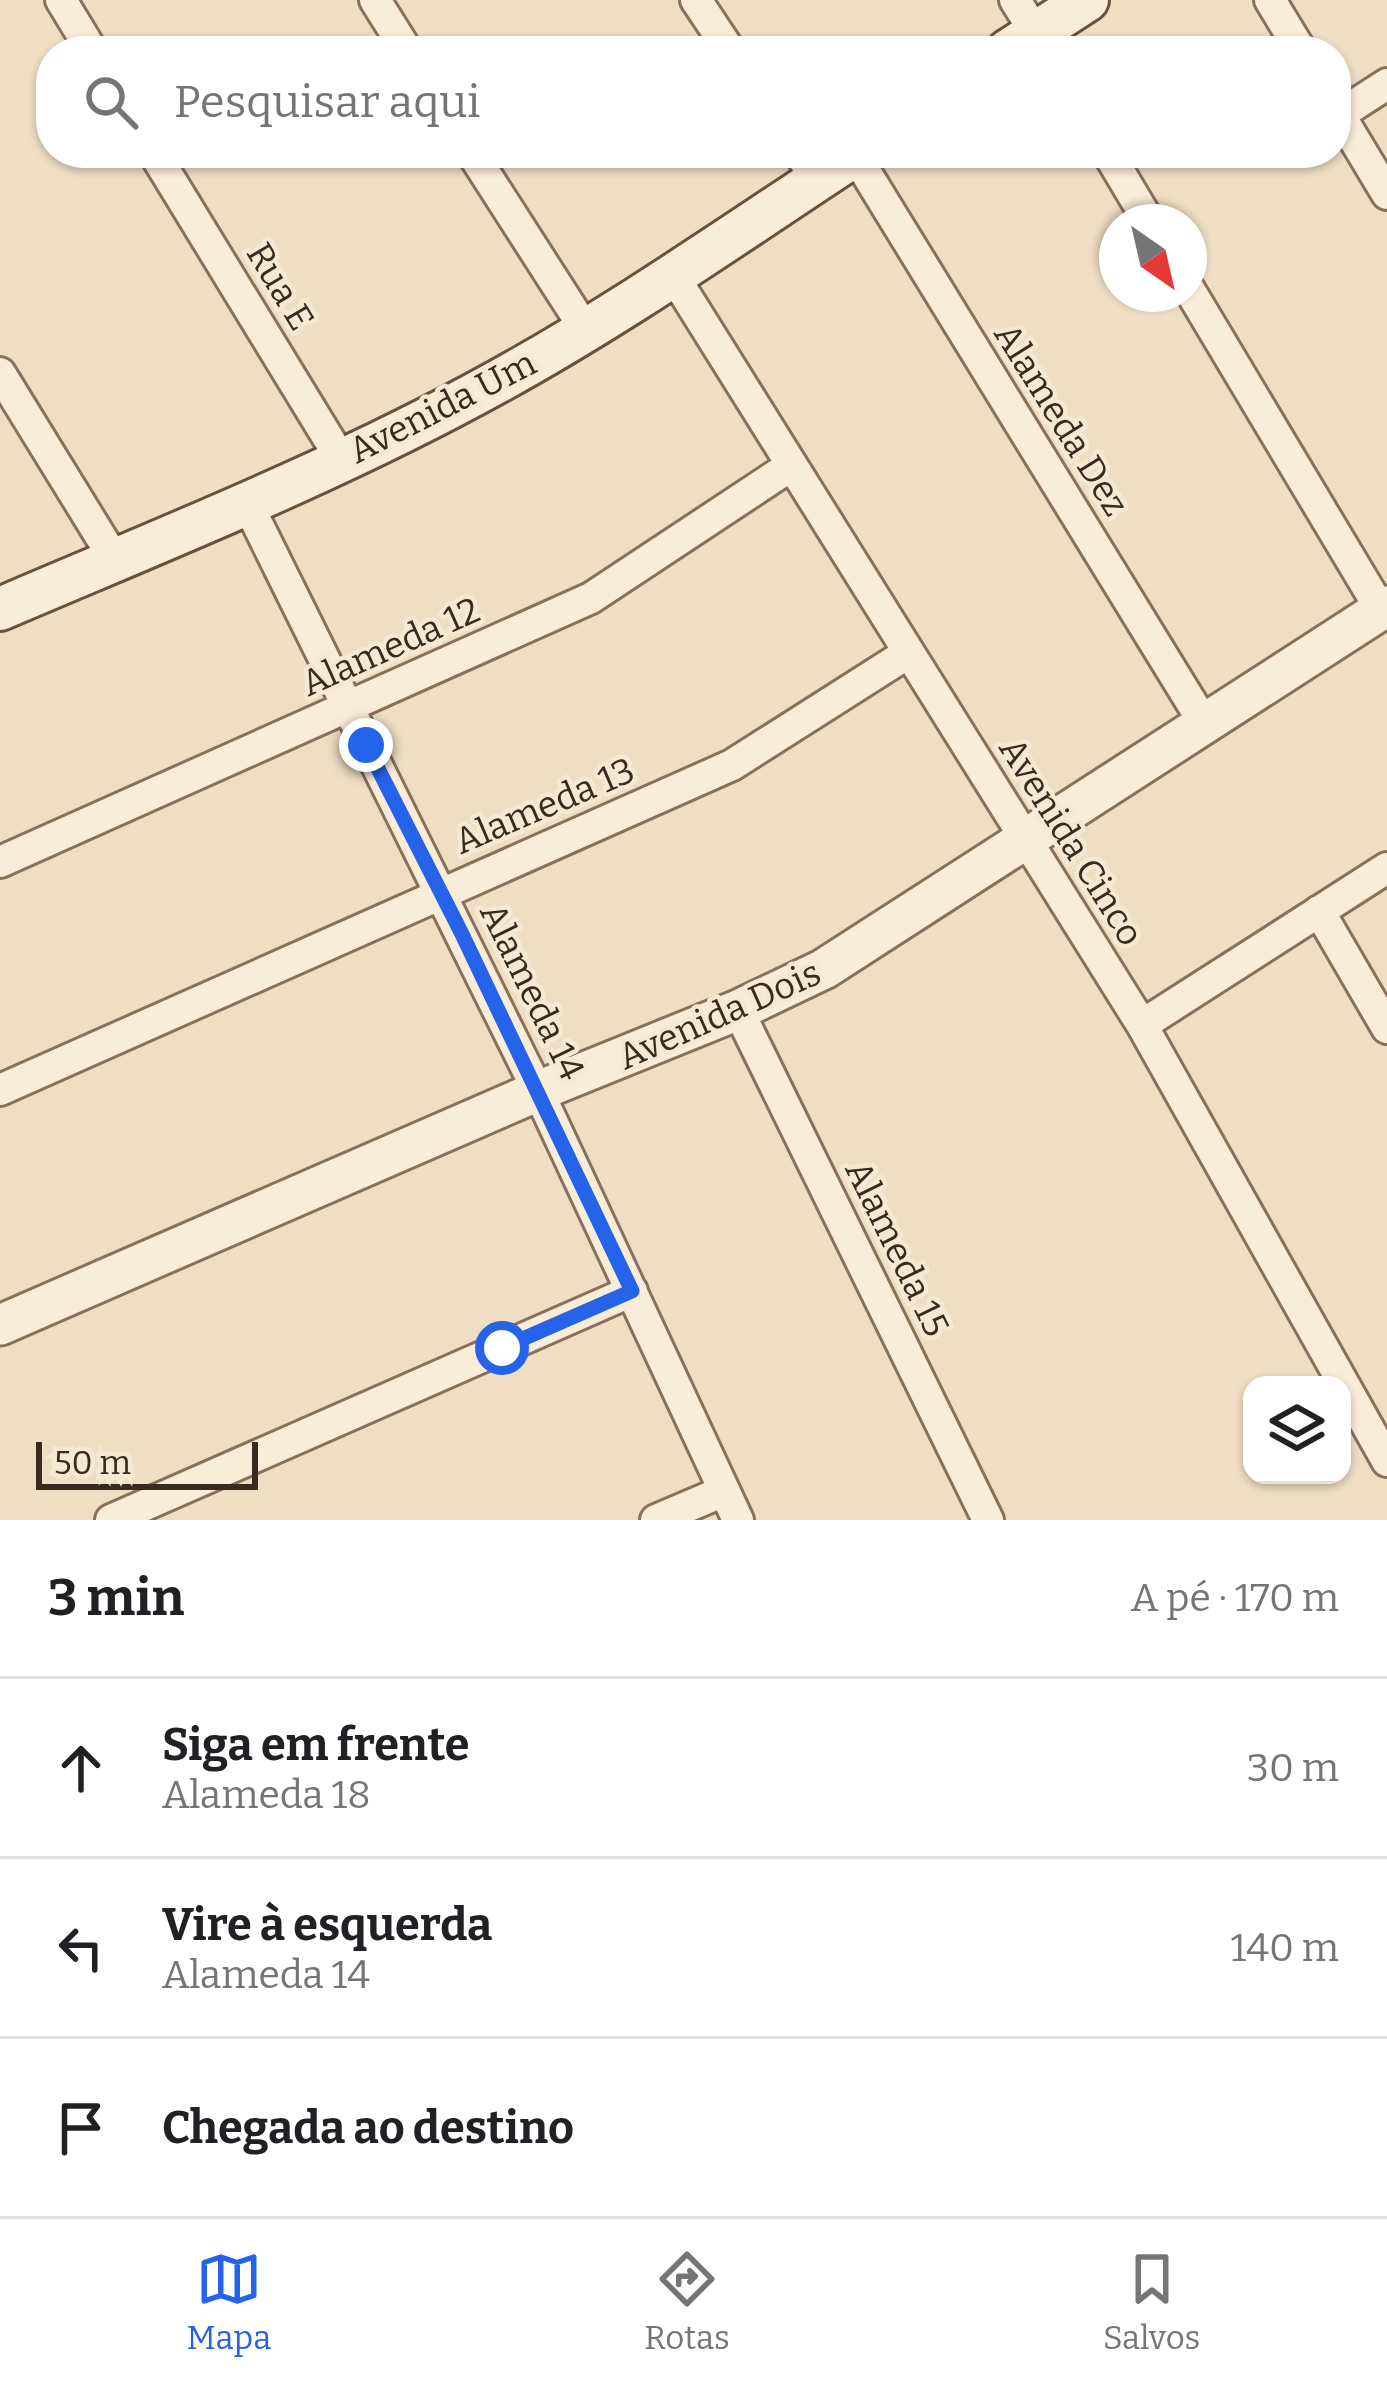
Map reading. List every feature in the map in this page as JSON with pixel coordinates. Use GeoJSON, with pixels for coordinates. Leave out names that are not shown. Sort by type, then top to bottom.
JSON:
{"type":"FeatureCollection","features":[{"type":"Feature","properties":{"kind":"main road"},"geometry":{"type":"LineString","coordinates":[[1026,34],[1087,0]]}},
{"type":"Feature","properties":{"kind":"main road","name":"Avenida Um"},"geometry":{"type":"LineString","coordinates":[[0,610],[341,459],[500,381],[673,275],[806,168]]}},
{"type":"Feature","properties":{"kind":"street"},"geometry":{"type":"LineString","coordinates":[[61,0],[83,36]]}},
{"type":"Feature","properties":{"kind":"street"},"geometry":{"type":"LineString","coordinates":[[375,0],[398,36]]}},
{"type":"Feature","properties":{"kind":"street"},"geometry":{"type":"LineString","coordinates":[[696,0],[720,36]]}},
{"type":"Feature","properties":{"kind":"street"},"geometry":{"type":"LineString","coordinates":[[1270,0],[1291,36]]}},
{"type":"Feature","properties":{"kind":"street"},"geometry":{"type":"LineString","coordinates":[[1351,105],[1387,84]]}},
{"type":"Feature","properties":{"kind":"street"},"geometry":{"type":"LineString","coordinates":[[1351,134],[1387,194]]}},
{"type":"Feature","properties":{"kind":"street","name":"Rua E"},"geometry":{"type":"LineString","coordinates":[[163,168],[341,459]]}},
{"type":"Feature","properties":{"kind":"street"},"geometry":{"type":"LineString","coordinates":[[482,168],[585,329]]}},
{"type":"Feature","properties":{"kind":"street","name":"Alameda Dez"},"geometry":{"type":"LineString","coordinates":[[865,168],[1204,723]]}},
{"type":"Feature","properties":{"kind":"street"},"geometry":{"type":"LineString","coordinates":[[1117,168],[1138,204]]}},
{"type":"Feature","properties":{"kind":"street","name":"Avenida Cinco"},"geometry":{"type":"LineString","coordinates":[[673,275],[1142,1025],[1387,1461]]}},
{"type":"Feature","properties":{"kind":"street"},"geometry":{"type":"LineString","coordinates":[[1203,312],[1384,608]]}},
{"type":"Feature","properties":{"kind":"street"},"geometry":{"type":"LineString","coordinates":[[0,373],[116,560]]}},
{"type":"Feature","properties":{"kind":"street","name":"Alameda 12"},"geometry":{"type":"LineString","coordinates":[[0,862],[592,598],[792,465]]}},
{"type":"Feature","properties":{"kind":"street","name":"Alameda 14"},"geometry":{"type":"LineString","coordinates":[[247,501],[538,1091],[738,1520]]}},
{"type":"Feature","properties":{"kind":"street","name":"Avenida Dois"},"geometry":{"type":"LineString","coordinates":[[0,1325],[538,1091],[738,1010],[824,968],[1384,608]]}},
{"type":"Feature","properties":{"kind":"street","name":"Alameda 13"},"geometry":{"type":"LineString","coordinates":[[0,1090],[732,764],[908,653]]}},
{"type":"Feature","properties":{"kind":"street"},"geometry":{"type":"LineString","coordinates":[[1142,1025],[1387,868]]}},
{"type":"Feature","properties":{"kind":"street"},"geometry":{"type":"LineString","coordinates":[[1319,911],[1387,1028]]}},
{"type":"Feature","properties":{"kind":"street","name":"Alameda 15"},"geometry":{"type":"LineString","coordinates":[[738,1010],[988,1520]]}},
{"type":"Feature","properties":{"kind":"street"},"geometry":{"type":"LineString","coordinates":[[111,1520],[632,1291]]}},
{"type":"Feature","properties":{"kind":"street"},"geometry":{"type":"LineString","coordinates":[[656,1520],[724,1491]]}},
{"type":"Feature","properties":{"kind":"route"},"geometry":{"type":"LineString","coordinates":[[366,745],[632,1291],[502,1348]]}}]}
